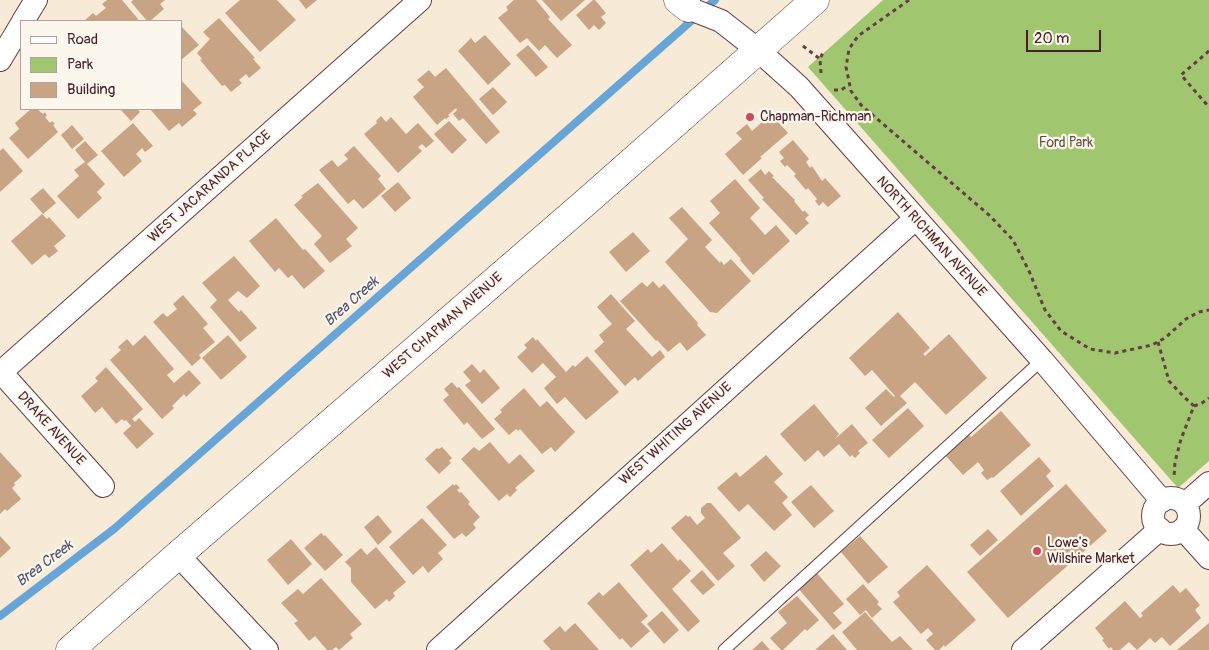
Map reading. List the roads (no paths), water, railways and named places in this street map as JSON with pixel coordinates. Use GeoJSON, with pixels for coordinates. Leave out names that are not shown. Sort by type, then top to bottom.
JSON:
{"type":"FeatureCollection","features":[{"type":"Feature","properties":{"kind":"main road","name":"WEST CHAPMAN AVENUE"},"geometry":{"type":"LineString","coordinates":[[70,650],[579,209],[815,0]]}},
{"type":"Feature","properties":{"kind":"street"},"geometry":{"type":"LineString","coordinates":[[24,20],[36,0]]}},
{"type":"Feature","properties":{"kind":"street","name":"WEST JACARANDA PLACE"},"geometry":{"type":"LineString","coordinates":[[0,372],[420,0]]}},
{"type":"Feature","properties":{"kind":"street","name":"NORTH RICHMAN AVENUE"},"geometry":{"type":"LineString","coordinates":[[683,4],[721,21],[758,50],[799,87],[1042,360],[1162,501]]}},
{"type":"Feature","properties":{"kind":"street"},"geometry":{"type":"LineString","coordinates":[[0,60],[20,27]]}},
{"type":"Feature","properties":{"kind":"street","name":"WEST WHITING AVENUE"},"geometry":{"type":"LineString","coordinates":[[438,650],[915,219]]}},
{"type":"Feature","properties":{"kind":"street","name":"DRAKE AVENUE"},"geometry":{"type":"LineString","coordinates":[[0,372],[103,486]]}},
{"type":"Feature","properties":{"kind":"street"},"geometry":{"type":"LineString","coordinates":[[1185,504],[1209,482]]}},
{"type":"Feature","properties":{"kind":"street"},"geometry":{"type":"LineString","coordinates":[[1176,498],[1185,504],[1188,509],[1189,520],[1183,529],[1172,533],[1160,529],[1156,525],[1154,513],[1156,507],[1162,501],[1176,498]]}},
{"type":"Feature","properties":{"kind":"street"},"geometry":{"type":"LineString","coordinates":[[1023,650],[1160,529]]}},
{"type":"Feature","properties":{"kind":"street"},"geometry":{"type":"LineString","coordinates":[[1183,529],[1209,558]]}},
{"type":"Feature","properties":{"kind":"street"},"geometry":{"type":"LineString","coordinates":[[178,555],[266,650]]}},
{"type":"Feature","properties":{"kind":"lane"},"geometry":{"type":"LineString","coordinates":[[724,650],[1042,360]]}},
{"type":"Feature","properties":{"kind":"waterway","name":"Brea Creek"},"geometry":{"type":"LineString","coordinates":[[0,616],[114,529],[715,0]]}},
{"type":"Feature","properties":{"kind":"place","name":"Chapman-Richman"},"geometry":{"type":"Point","coordinates":[750,117]}},
{"type":"Feature","properties":{"kind":"place","name":"Lowe's Wilshire Market"},"geometry":{"type":"Point","coordinates":[1037,551]}},
{"type":"Feature","properties":{"kind":"park label","name":"Ford Park"},"geometry":{"type":"Point","coordinates":[1066,143]}}]}
